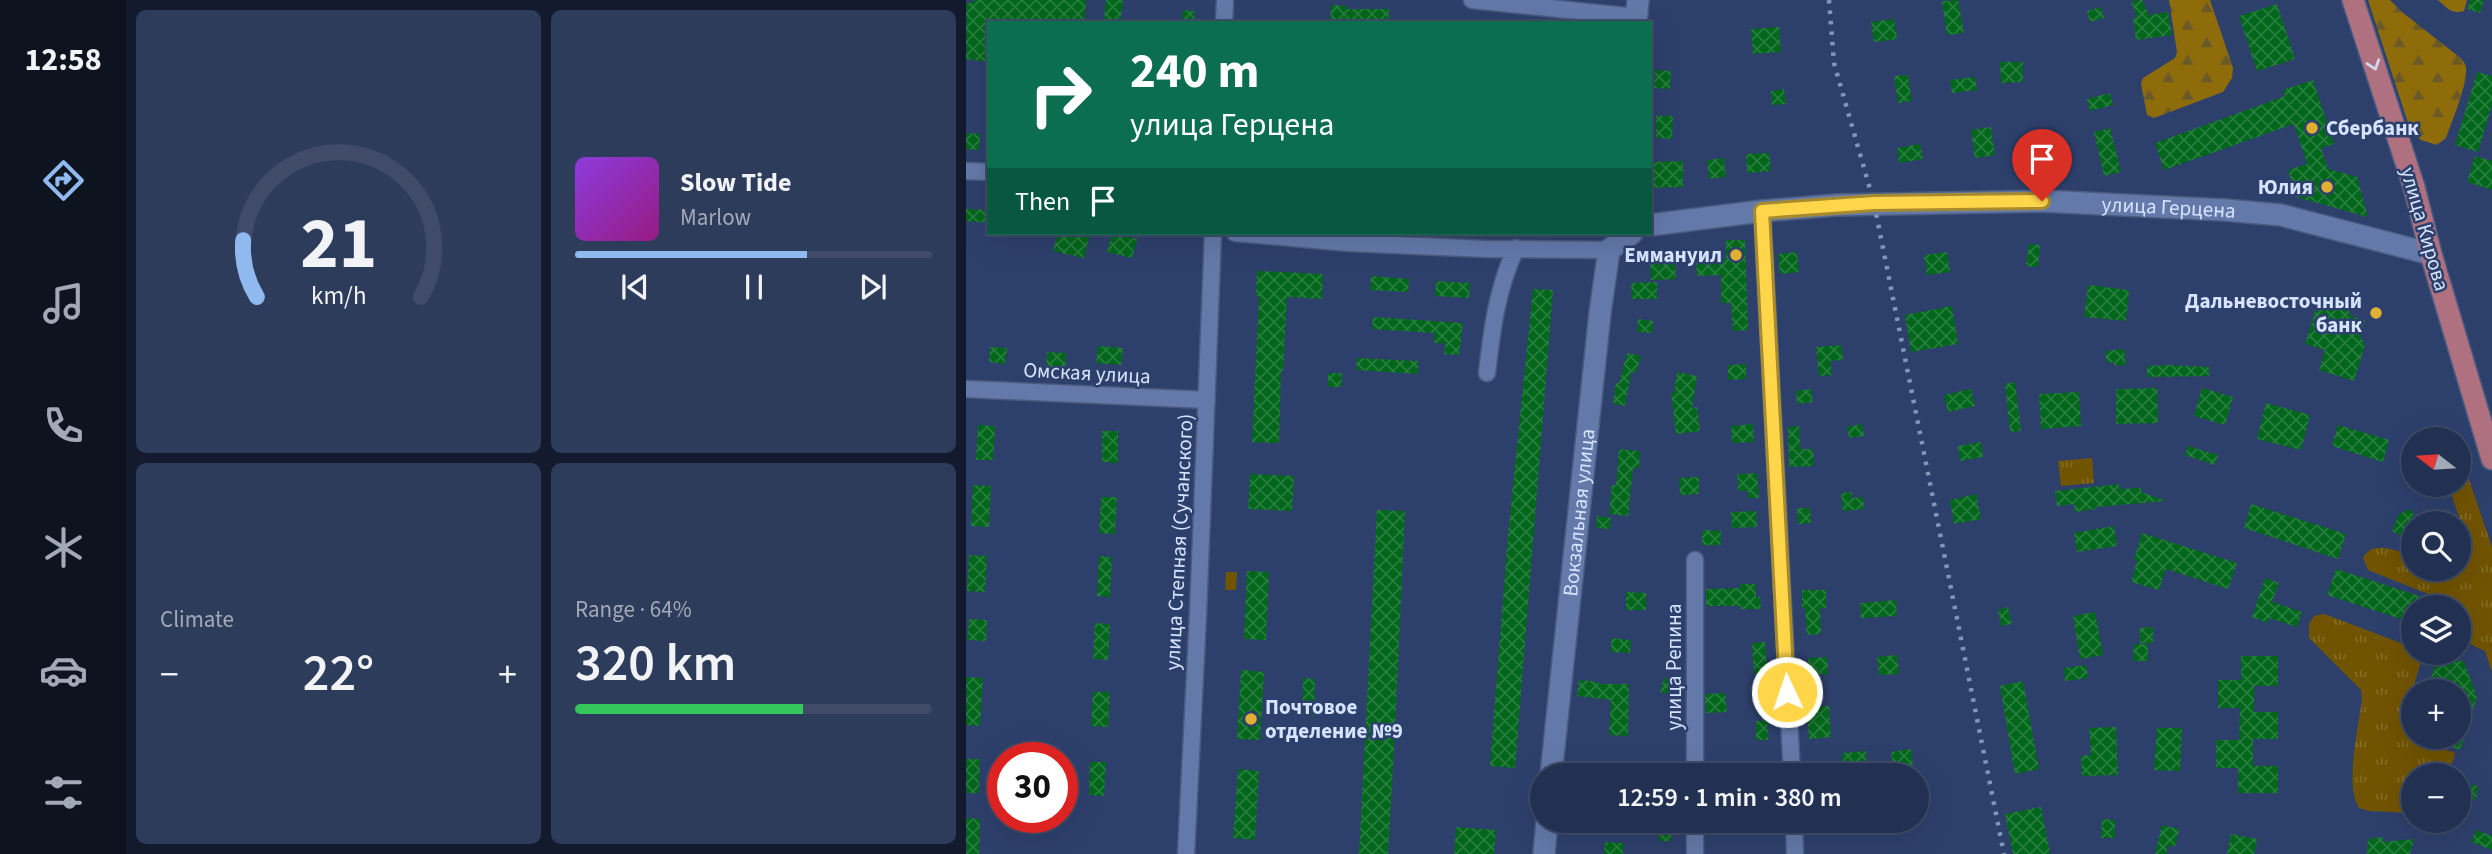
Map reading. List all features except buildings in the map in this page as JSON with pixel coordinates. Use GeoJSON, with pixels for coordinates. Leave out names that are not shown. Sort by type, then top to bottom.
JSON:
{"type":"FeatureCollection","features":[{"type":"Feature","properties":{"kind":"main road","name":"улица Кирова"},"geometry":{"type":"LineString","coordinates":[[2353,0],[2405,157],[2492,458]]}},
{"type":"Feature","properties":{"kind":"main road","name":"улица Герцена"},"geometry":{"type":"LineString","coordinates":[[1652,225],[1762,211],[1874,203],[2042,201],[2281,215],[2431,254]]}},
{"type":"Feature","properties":{"kind":"main road"},"geometry":{"type":"LineString","coordinates":[[1609,250],[1628,235]]}},
{"type":"Feature","properties":{"kind":"main road","name":"Вокзальная улица"},"geometry":{"type":"LineString","coordinates":[[1552,763],[1609,250]]}},
{"type":"Feature","properties":{"kind":"main road"},"geometry":{"type":"LineString","coordinates":[[1544,854],[1546,833]]}},
{"type":"Feature","properties":{"kind":"street"},"geometry":{"type":"LineString","coordinates":[[1224,21],[1225,0]]}},
{"type":"Feature","properties":{"kind":"street"},"geometry":{"type":"LineString","coordinates":[[1472,0],[1637,13]]}},
{"type":"Feature","properties":{"kind":"street"},"geometry":{"type":"LineString","coordinates":[[966,171],[987,172]]}},
{"type":"Feature","properties":{"kind":"street"},"geometry":{"type":"LineString","coordinates":[[1762,211],[1791,763]]}},
{"type":"Feature","properties":{"kind":"street","name":"улица Степная (Сучанского)"},"geometry":{"type":"LineString","coordinates":[[1186,854],[1213,235]]}},
{"type":"Feature","properties":{"kind":"street"},"geometry":{"type":"LineString","coordinates":[[1258,235],[1349,243],[1609,250]]}},
{"type":"Feature","properties":{"kind":"street"},"geometry":{"type":"LineString","coordinates":[[1487,373],[1498,297],[1516,248]]}},
{"type":"Feature","properties":{"kind":"street","name":"Омская улица"},"geometry":{"type":"LineString","coordinates":[[966,388],[1207,400]]}},
{"type":"Feature","properties":{"kind":"street","name":"улица Репина"},"geometry":{"type":"LineString","coordinates":[[1695,560],[1695,763]]}},
{"type":"Feature","properties":{"kind":"street"},"geometry":{"type":"LineString","coordinates":[[1695,833],[1695,854]]}},
{"type":"Feature","properties":{"kind":"street"},"geometry":{"type":"LineString","coordinates":[[1795,833],[1796,854]]}},
{"type":"Feature","properties":{"kind":"green space"},"geometry":{"type":"Polygon","coordinates":[[[2169,0],[2210,0],[2233,68],[2232,78],[2223,92],[2154,118],[2147,115],[2141,84],[2143,78],[2175,58],[2177,52],[2169,0]]]}},
{"type":"Feature","properties":{"kind":"green space"},"geometry":{"type":"Polygon","coordinates":[[[2368,0],[2390,0],[2465,64],[2465,78],[2458,105],[2446,138],[2437,145],[2421,140],[2410,129],[2368,0]]]}},
{"type":"Feature","properties":{"kind":"green space"},"geometry":{"type":"Polygon","coordinates":[[[2438,0],[2467,0],[2464,11],[2456,12],[2438,0]]]}},
{"type":"Feature","properties":{"kind":"green space"},"geometry":{"type":"Polygon","coordinates":[[[2092,458],[2094,483],[2061,486],[2058,461],[2092,458]]]}},
{"type":"Feature","properties":{"kind":"green space"},"geometry":{"type":"Polygon","coordinates":[[[2471,486],[2492,547],[2492,672],[2485,651],[2471,644],[2471,595],[2430,595],[2368,570],[2363,558],[2372,549],[2393,549],[2401,552],[2401,581],[2471,581],[2471,511],[2457,511],[2452,497],[2471,497],[2471,486]]]}},
{"type":"Feature","properties":{"kind":"green space"},"geometry":{"type":"Polygon","coordinates":[[[1226,572],[1237,572],[1236,590],[1225,590],[1226,572]]]}},
{"type":"Feature","properties":{"kind":"green space"},"geometry":{"type":"Polygon","coordinates":[[[2324,614],[2401,643],[2401,665],[2420,665],[2416,679],[2401,679],[2401,749],[2439,749],[2454,752],[2455,755],[2452,763],[2401,763],[2401,812],[2359,808],[2355,798],[2353,771],[2361,690],[2309,638],[2309,624],[2314,616],[2324,614]]]}},
{"type":"Feature","properties":{"kind":"railway"},"geometry":{"type":"LineString","coordinates":[[1829,0],[1834,63],[1874,203],[2004,854]]}},
{"type":"Feature","properties":{"kind":"place","name":"Сбербанк"},"geometry":{"type":"Point","coordinates":[2312,128]}},
{"type":"Feature","properties":{"kind":"place","name":"Юлия"},"geometry":{"type":"Point","coordinates":[2327,187]}},
{"type":"Feature","properties":{"kind":"place","name":"Еммануил"},"geometry":{"type":"Point","coordinates":[1736,255]}},
{"type":"Feature","properties":{"kind":"place","name":"Дальневосточный банк"},"geometry":{"type":"Point","coordinates":[2376,313]}},
{"type":"Feature","properties":{"kind":"place","name":"Почтовое отделение №9"},"geometry":{"type":"Point","coordinates":[1251,719]}},
{"type":"Feature","properties":{"kind":"route"},"geometry":{"type":"LineString","coordinates":[[1787,692],[1762,211],[1874,203],[2042,201]]}}]}
